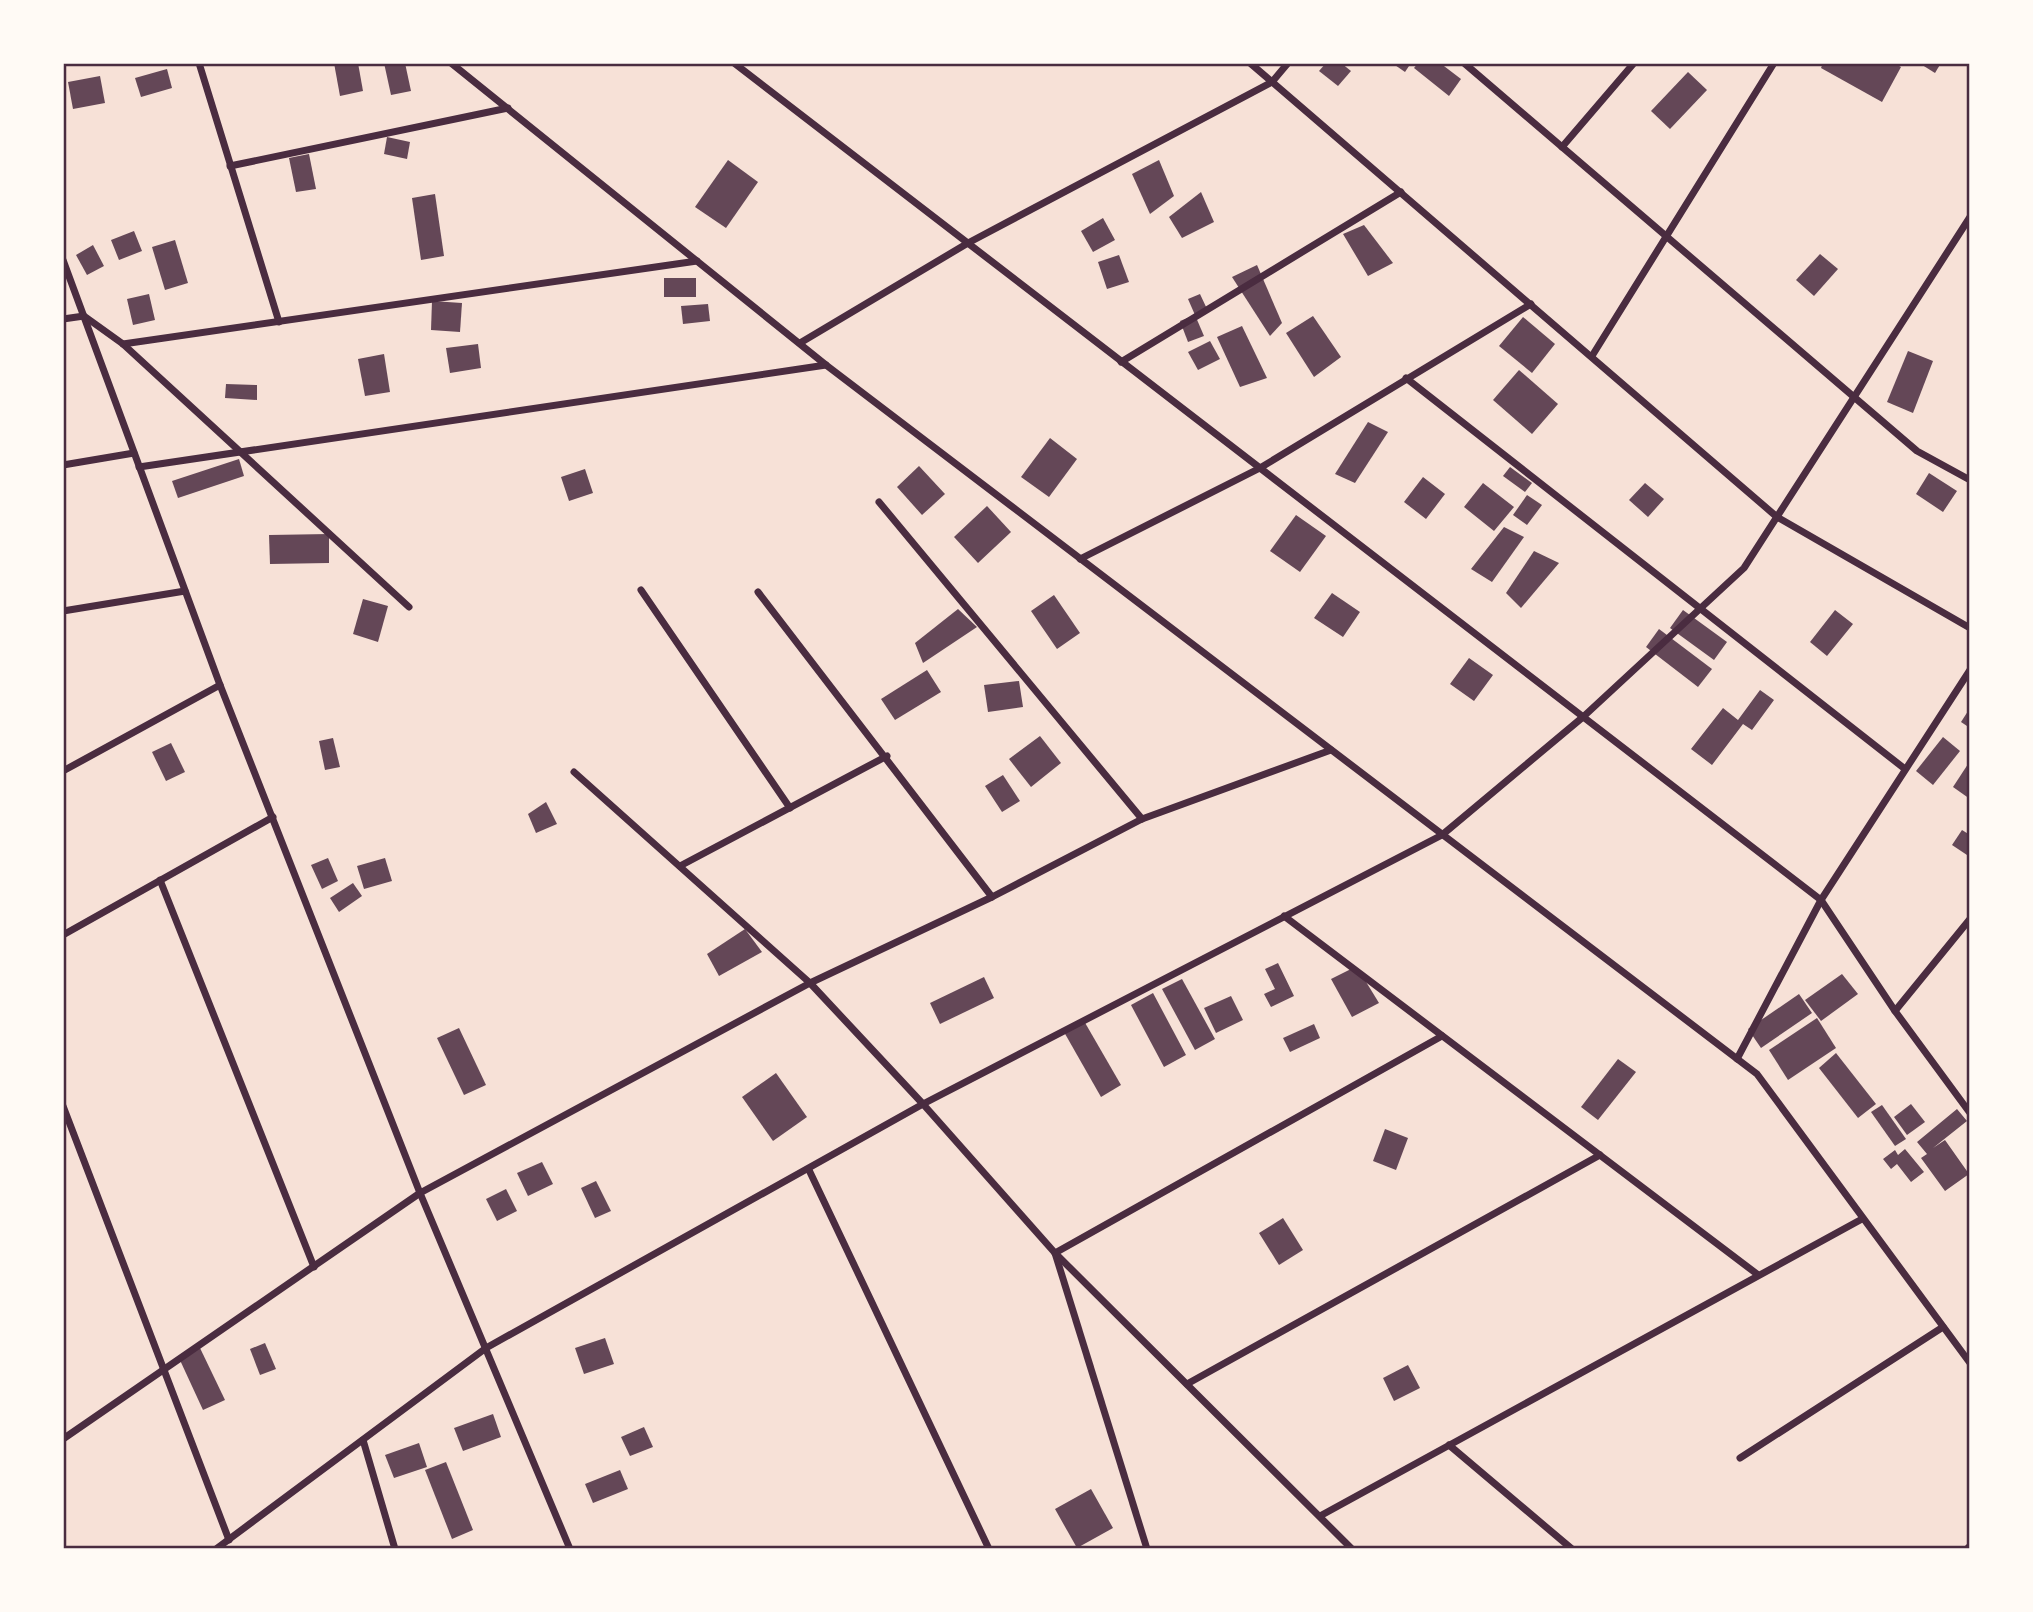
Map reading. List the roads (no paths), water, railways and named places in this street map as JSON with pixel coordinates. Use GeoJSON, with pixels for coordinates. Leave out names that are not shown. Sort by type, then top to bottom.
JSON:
{"type":"FeatureCollection","features":[{"type":"Feature","properties":{"kind":"street"},"geometry":{"type":"LineString","coordinates":[[199,63],[279,322]]}},
{"type":"Feature","properties":{"kind":"street"},"geometry":{"type":"LineString","coordinates":[[451,63],[826,365],[1757,1074],[1970,1363]]}},
{"type":"Feature","properties":{"kind":"street"},"geometry":{"type":"LineString","coordinates":[[734,63],[1821,900],[1895,1011],[1970,1113]]}},
{"type":"Feature","properties":{"kind":"street"},"geometry":{"type":"LineString","coordinates":[[1251,63],[1777,517],[1970,628]]}},
{"type":"Feature","properties":{"kind":"street"},"geometry":{"type":"LineString","coordinates":[[800,343],[968,243],[1272,82],[1288,63]]}},
{"type":"Feature","properties":{"kind":"street"},"geometry":{"type":"LineString","coordinates":[[1464,63],[1917,451],[1970,480]]}},
{"type":"Feature","properties":{"kind":"street"},"geometry":{"type":"LineString","coordinates":[[1562,147],[1634,63]]}},
{"type":"Feature","properties":{"kind":"street"},"geometry":{"type":"LineString","coordinates":[[1592,356],[1774,63]]}},
{"type":"Feature","properties":{"kind":"street"},"geometry":{"type":"LineString","coordinates":[[230,166],[508,108]]}},
{"type":"Feature","properties":{"kind":"street"},"geometry":{"type":"LineString","coordinates":[[1121,362],[1401,192]]}},
{"type":"Feature","properties":{"kind":"street"},"geometry":{"type":"LineString","coordinates":[[216,1549],[486,1348],[923,1104],[1442,835],[1583,717],[1744,568],[1970,217]]}},
{"type":"Feature","properties":{"kind":"street"},"geometry":{"type":"LineString","coordinates":[[63,260],[220,685],[420,1192],[570,1549]]}},
{"type":"Feature","properties":{"kind":"street"},"geometry":{"type":"LineString","coordinates":[[122,344],[697,261]]}},
{"type":"Feature","properties":{"kind":"street"},"geometry":{"type":"LineString","coordinates":[[1080,559],[1260,468],[1531,304]]}},
{"type":"Feature","properties":{"kind":"street"},"geometry":{"type":"LineString","coordinates":[[63,319],[83,316],[122,344],[409,607]]}},
{"type":"Feature","properties":{"kind":"street"},"geometry":{"type":"LineString","coordinates":[[139,467],[238,450],[826,365]]}},
{"type":"Feature","properties":{"kind":"street"},"geometry":{"type":"LineString","coordinates":[[1406,378],[1905,769]]}},
{"type":"Feature","properties":{"kind":"street"},"geometry":{"type":"LineString","coordinates":[[63,465],[134,453]]}},
{"type":"Feature","properties":{"kind":"street"},"geometry":{"type":"LineString","coordinates":[[879,502],[1142,819]]}},
{"type":"Feature","properties":{"kind":"street"},"geometry":{"type":"LineString","coordinates":[[640,590],[790,808]]}},
{"type":"Feature","properties":{"kind":"street"},"geometry":{"type":"LineString","coordinates":[[63,611],[185,591]]}},
{"type":"Feature","properties":{"kind":"street"},"geometry":{"type":"LineString","coordinates":[[758,592],[887,756],[992,897]]}},
{"type":"Feature","properties":{"kind":"street"},"geometry":{"type":"LineString","coordinates":[[1737,1059],[1821,900],[1970,670]]}},
{"type":"Feature","properties":{"kind":"street"},"geometry":{"type":"LineString","coordinates":[[63,771],[220,685]]}},
{"type":"Feature","properties":{"kind":"street"},"geometry":{"type":"LineString","coordinates":[[63,1439],[420,1192],[810,983],[992,897],[1142,819],[1331,750]]}},
{"type":"Feature","properties":{"kind":"street"},"geometry":{"type":"LineString","coordinates":[[680,866],[887,756]]}},
{"type":"Feature","properties":{"kind":"street"},"geometry":{"type":"LineString","coordinates":[[574,772],[810,983],[923,1104],[1055,1253],[1352,1549]]}},
{"type":"Feature","properties":{"kind":"street"},"geometry":{"type":"LineString","coordinates":[[63,935],[273,817]]}},
{"type":"Feature","properties":{"kind":"street"},"geometry":{"type":"LineString","coordinates":[[160,880],[314,1267]]}},
{"type":"Feature","properties":{"kind":"street"},"geometry":{"type":"LineString","coordinates":[[1284,916],[1757,1274]]}},
{"type":"Feature","properties":{"kind":"street"},"geometry":{"type":"LineString","coordinates":[[1895,1011],[1970,919]]}},
{"type":"Feature","properties":{"kind":"street"},"geometry":{"type":"LineString","coordinates":[[1055,1253],[1442,1036]]}},
{"type":"Feature","properties":{"kind":"street"},"geometry":{"type":"LineString","coordinates":[[63,1106],[229,1540]]}},
{"type":"Feature","properties":{"kind":"street"},"geometry":{"type":"LineString","coordinates":[[1187,1384],[1600,1155]]}},
{"type":"Feature","properties":{"kind":"street"},"geometry":{"type":"LineString","coordinates":[[809,1170],[989,1549]]}},
{"type":"Feature","properties":{"kind":"street"},"geometry":{"type":"LineString","coordinates":[[1320,1516],[1757,1274],[1862,1219]]}},
{"type":"Feature","properties":{"kind":"street"},"geometry":{"type":"LineString","coordinates":[[1055,1253],[1147,1549]]}},
{"type":"Feature","properties":{"kind":"street"},"geometry":{"type":"LineString","coordinates":[[1741,1458],[1943,1327]]}},
{"type":"Feature","properties":{"kind":"street"},"geometry":{"type":"LineString","coordinates":[[363,1440],[396,1549]]}},
{"type":"Feature","properties":{"kind":"street"},"geometry":{"type":"LineString","coordinates":[[1449,1445],[1572,1549]]}}]}
